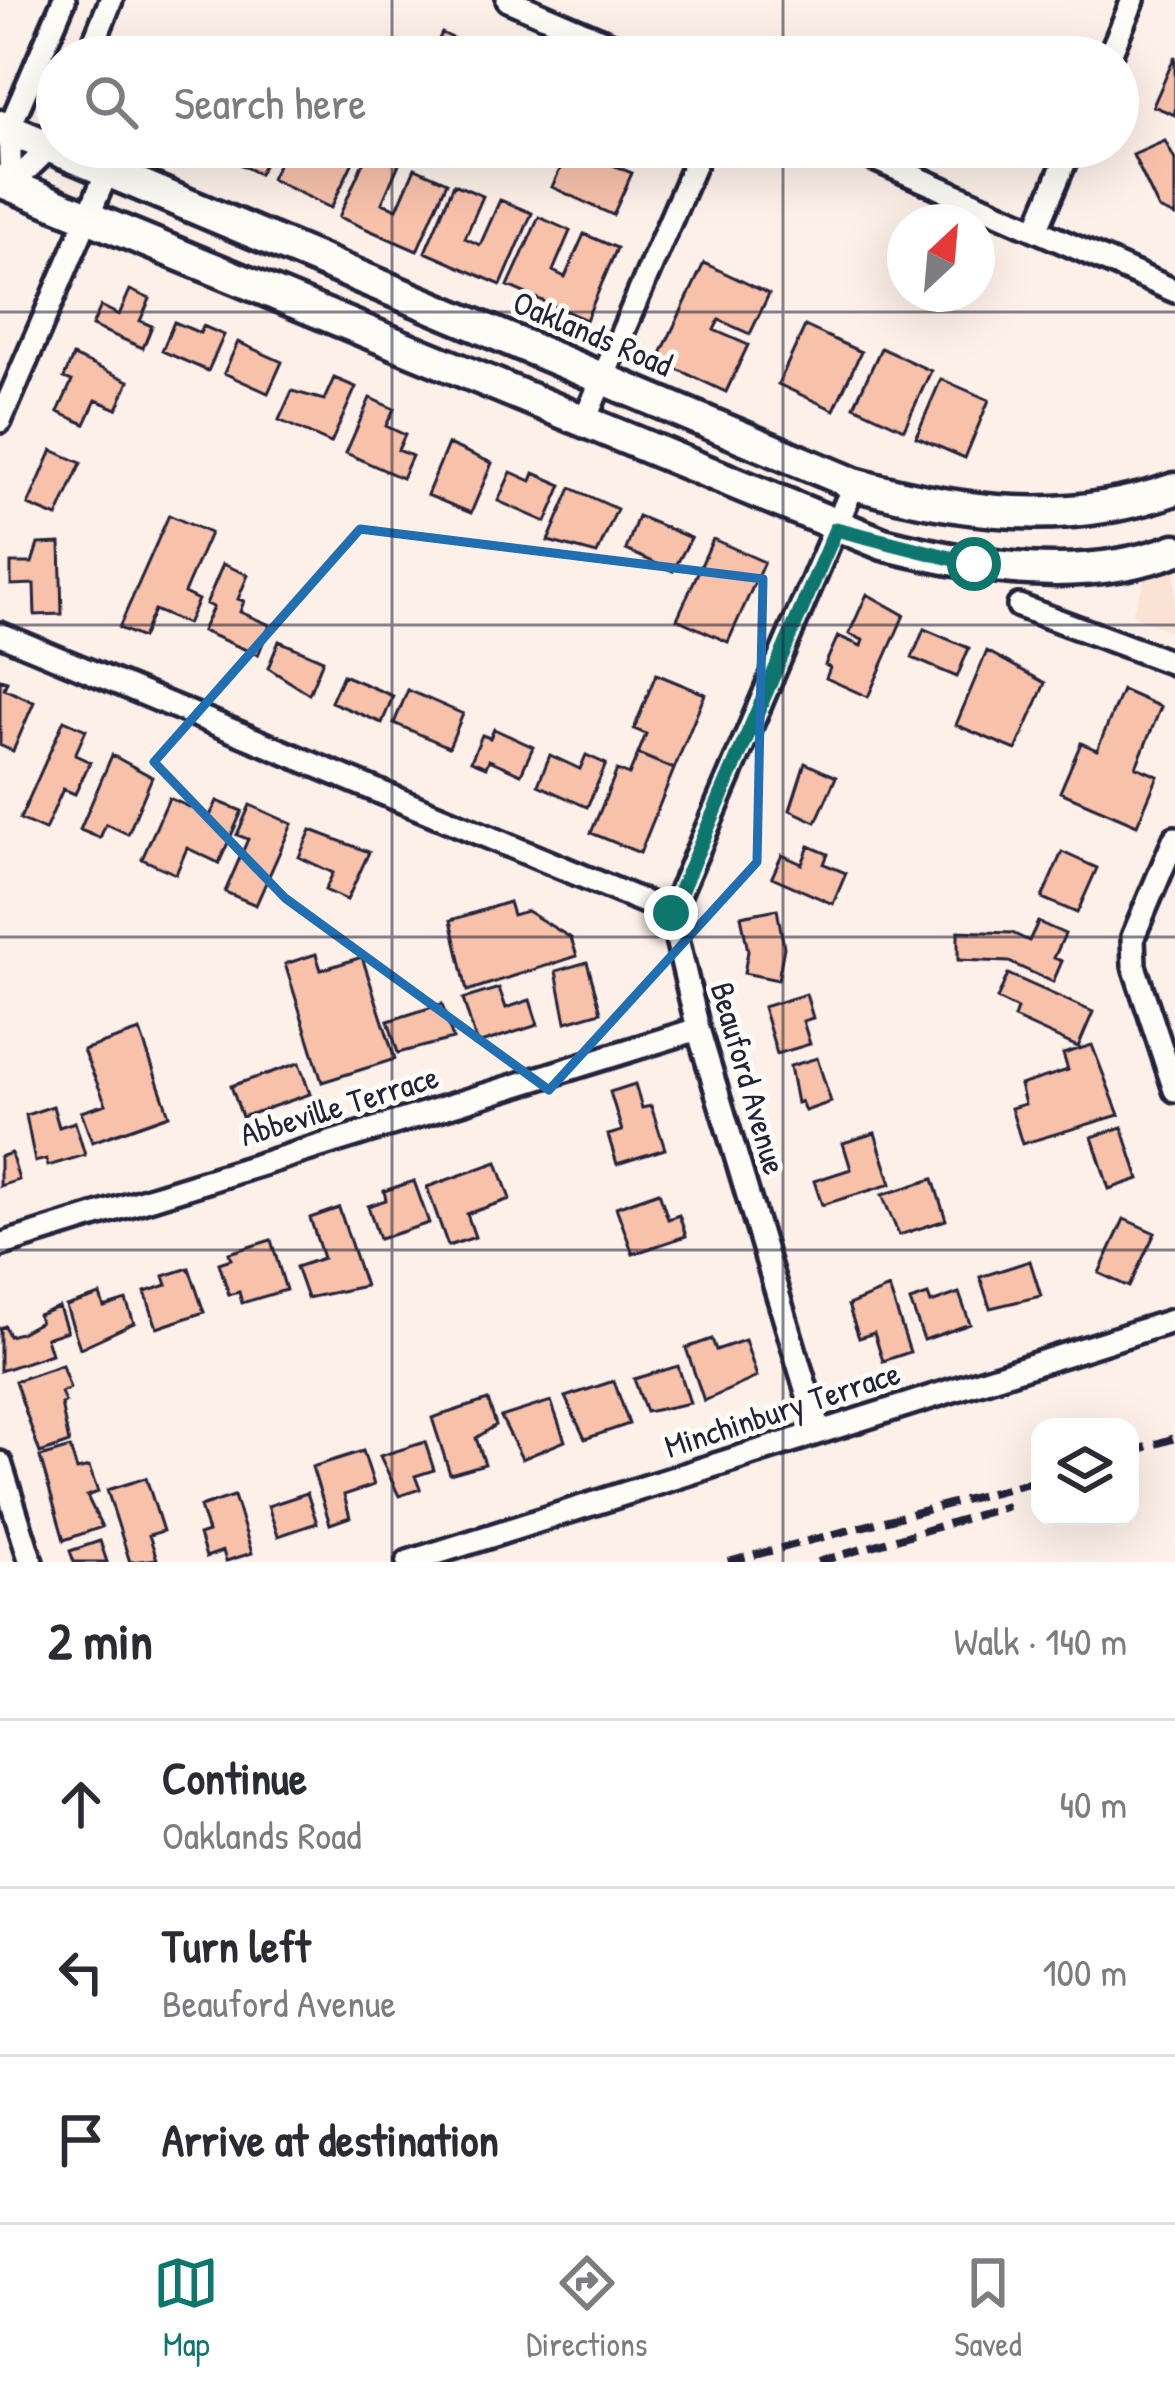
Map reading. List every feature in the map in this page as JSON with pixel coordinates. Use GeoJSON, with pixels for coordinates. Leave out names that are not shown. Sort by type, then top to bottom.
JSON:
{"type":"FeatureCollection","features":[{"type":"Feature","properties":{"kind":"main road","name":"Oaklands Road"},"geometry":{"type":"LineString","coordinates":[[4,128],[36,135]]}},
{"type":"Feature","properties":{"kind":"main road","name":"Oaklands Road"},"geometry":{"type":"LineString","coordinates":[[105,168],[854,484],[946,506],[1021,515],[1082,513],[1175,489]]}},
{"type":"Feature","properties":{"kind":"main road"},"geometry":{"type":"LineString","coordinates":[[6,183],[836,529],[945,560],[1020,571],[1089,568],[1175,550]]}},
{"type":"Feature","properties":{"kind":"street"},"geometry":{"type":"LineString","coordinates":[[47,36],[64,0]]}},
{"type":"Feature","properties":{"kind":"street"},"geometry":{"type":"LineString","coordinates":[[97,36],[112,0]]}},
{"type":"Feature","properties":{"kind":"street"},"geometry":{"type":"LineString","coordinates":[[1117,36],[1132,0]]}},
{"type":"Feature","properties":{"kind":"street"},"geometry":{"type":"LineString","coordinates":[[518,2],[593,36]]}},
{"type":"Feature","properties":{"kind":"street"},"geometry":{"type":"LineString","coordinates":[[6,183],[4,128],[36,60]]}},
{"type":"Feature","properties":{"kind":"street"},"geometry":{"type":"LineString","coordinates":[[6,183],[36,154]]}},
{"type":"Feature","properties":{"kind":"street"},"geometry":{"type":"LineString","coordinates":[[583,424],[693,168]]}},
{"type":"Feature","properties":{"kind":"street"},"geometry":{"type":"LineString","coordinates":[[895,168],[1175,291]]}},
{"type":"Feature","properties":{"kind":"street"},"geometry":{"type":"LineString","coordinates":[[1036,230],[1062,168]]}},
{"type":"Feature","properties":{"kind":"street"},"geometry":{"type":"LineString","coordinates":[[0,421],[108,170]]}},
{"type":"Feature","properties":{"kind":"street"},"geometry":{"type":"LineString","coordinates":[[0,634],[671,913],[854,484]]}},
{"type":"Feature","properties":{"kind":"street"},"geometry":{"type":"LineString","coordinates":[[1019,606],[1175,664]]}},
{"type":"Feature","properties":{"kind":"street"},"geometry":{"type":"LineString","coordinates":[[1175,838],[1133,937],[1134,966],[1175,1090]]}},
{"type":"Feature","properties":{"kind":"street","name":"Beauford Avenue"},"geometry":{"type":"LineString","coordinates":[[671,913],[698,1029],[819,1432]]}},
{"type":"Feature","properties":{"kind":"street","name":"Abbeville Terrace"},"geometry":{"type":"LineString","coordinates":[[0,1244],[698,1029]]}},
{"type":"Feature","properties":{"kind":"street","name":"Minchinbury Terrace"},"geometry":{"type":"LineString","coordinates":[[408,1562],[1175,1320]]}},
{"type":"Feature","properties":{"kind":"street"},"geometry":{"type":"LineString","coordinates":[[0,1462],[31,1562]]}},
{"type":"Feature","properties":{"kind":"highlighted area"},"geometry":{"type":"Polygon","coordinates":[[[360,529],[763,579],[757,862],[549,1090],[285,898],[154,762],[360,529]]]}},
{"type":"Feature","properties":{"kind":"shaded area"},"geometry":{"type":"Polygon","coordinates":[[[1175,560],[1175,634],[1132,614],[1149,568],[1175,560]]]}},
{"type":"Feature","properties":{"kind":"building"},"geometry":{"type":"Polygon","coordinates":[[[1175,56],[1175,115],[1153,106],[1175,56]]]}},
{"type":"Feature","properties":{"kind":"building"},"geometry":{"type":"Polygon","coordinates":[[[1165,141],[1175,160],[1175,216],[1159,209],[1139,167],[1139,152],[1165,141]]]}},
{"type":"Feature","properties":{"kind":"building"},"geometry":{"type":"Polygon","coordinates":[[[276,168],[350,168],[331,208],[271,179],[276,168]]]}},
{"type":"Feature","properties":{"kind":"building"},"geometry":{"type":"Polygon","coordinates":[[[361,168],[397,168],[382,203],[397,209],[415,168],[447,182],[417,251],[339,217],[361,168]]]}},
{"type":"Feature","properties":{"kind":"building"},"geometry":{"type":"Polygon","coordinates":[[[561,168],[620,168],[632,173],[613,215],[552,187],[561,168]]]}},
{"type":"Feature","properties":{"kind":"building"},"geometry":{"type":"Polygon","coordinates":[[[454,184],[483,196],[465,238],[480,245],[500,200],[532,213],[501,285],[425,252],[454,184]]]}},
{"type":"Feature","properties":{"kind":"building"},"geometry":{"type":"Polygon","coordinates":[[[539,217],[570,231],[553,271],[565,277],[584,234],[617,248],[586,320],[508,286],[539,217]]]}},
{"type":"Feature","properties":{"kind":"building"},"geometry":{"type":"Polygon","coordinates":[[[704,263],[769,294],[750,334],[719,320],[714,330],[748,345],[726,392],[658,360],[704,263]]]}},
{"type":"Feature","properties":{"kind":"building"},"geometry":{"type":"Polygon","coordinates":[[[130,290],[150,299],[140,321],[152,326],[143,348],[92,326],[101,306],[119,315],[130,290]]]}},
{"type":"Feature","properties":{"kind":"building"},"geometry":{"type":"Polygon","coordinates":[[[174,322],[200,333],[203,326],[224,335],[208,371],[162,351],[174,322]]]}},
{"type":"Feature","properties":{"kind":"building"},"geometry":{"type":"Polygon","coordinates":[[[805,326],[861,352],[834,410],[778,384],[805,326]]]}},
{"type":"Feature","properties":{"kind":"building"},"geometry":{"type":"Polygon","coordinates":[[[238,342],[282,362],[268,393],[224,373],[238,342]]]}},
{"type":"Feature","properties":{"kind":"building"},"geometry":{"type":"Polygon","coordinates":[[[881,348],[931,371],[904,429],[854,406],[881,348]]]}},
{"type":"Feature","properties":{"kind":"building"},"geometry":{"type":"Polygon","coordinates":[[[73,356],[129,381],[117,409],[96,400],[85,424],[58,412],[72,381],[64,378],[73,356]]]}},
{"type":"Feature","properties":{"kind":"building"},"geometry":{"type":"Polygon","coordinates":[[[334,378],[356,387],[331,443],[279,420],[292,391],[324,400],[334,378]]]}},
{"type":"Feature","properties":{"kind":"building"},"geometry":{"type":"Polygon","coordinates":[[[941,379],[989,400],[965,458],[916,437],[941,379]]]}},
{"type":"Feature","properties":{"kind":"building"},"geometry":{"type":"Polygon","coordinates":[[[370,398],[394,409],[386,426],[405,435],[398,450],[412,456],[402,478],[346,453],[370,398]]]}},
{"type":"Feature","properties":{"kind":"building"},"geometry":{"type":"Polygon","coordinates":[[[448,444],[492,463],[471,513],[427,495],[448,444]]]}},
{"type":"Feature","properties":{"kind":"building"},"geometry":{"type":"Polygon","coordinates":[[[52,450],[81,463],[57,517],[28,505],[52,450]]]}},
{"type":"Feature","properties":{"kind":"building"},"geometry":{"type":"Polygon","coordinates":[[[511,472],[531,481],[534,473],[562,485],[546,522],[498,501],[511,472]]]}},
{"type":"Feature","properties":{"kind":"building"},"geometry":{"type":"Polygon","coordinates":[[[571,488],[617,509],[597,554],[548,541],[571,488]]]}},
{"type":"Feature","properties":{"kind":"building"},"geometry":{"type":"Polygon","coordinates":[[[169,515],[210,533],[184,593],[198,600],[187,624],[154,610],[142,638],[119,628],[169,515]]]}},
{"type":"Feature","properties":{"kind":"building"},"geometry":{"type":"Polygon","coordinates":[[[638,516],[691,538],[673,571],[626,550],[638,516]]]}},
{"type":"Feature","properties":{"kind":"building"},"geometry":{"type":"Polygon","coordinates":[[[713,539],[764,562],[728,642],[677,619],[713,539]]]}},
{"type":"Feature","properties":{"kind":"building"},"geometry":{"type":"Polygon","coordinates":[[[60,543],[62,614],[35,615],[34,584],[11,585],[11,563],[32,563],[38,544],[60,543]]]}},
{"type":"Feature","properties":{"kind":"building"},"geometry":{"type":"Polygon","coordinates":[[[223,564],[248,575],[238,599],[244,601],[240,612],[270,625],[258,655],[202,631],[213,607],[206,604],[223,564]]]}},
{"type":"Feature","properties":{"kind":"building"},"geometry":{"type":"Polygon","coordinates":[[[867,594],[904,615],[868,697],[826,678],[830,668],[825,665],[838,636],[861,646],[863,640],[849,634],[867,594]]]}},
{"type":"Feature","properties":{"kind":"building"},"geometry":{"type":"Polygon","coordinates":[[[924,629],[969,648],[957,677],[912,658],[924,629]]]}},
{"type":"Feature","properties":{"kind":"building"},"geometry":{"type":"Polygon","coordinates":[[[279,641],[323,660],[309,694],[268,668],[279,641]]]}},
{"type":"Feature","properties":{"kind":"building"},"geometry":{"type":"Polygon","coordinates":[[[987,651],[1045,683],[1016,750],[956,725],[987,651]]]}},
{"type":"Feature","properties":{"kind":"building"},"geometry":{"type":"Polygon","coordinates":[[[656,674],[705,694],[674,769],[638,754],[646,734],[634,729],[656,674]]]}},
{"type":"Feature","properties":{"kind":"building"},"geometry":{"type":"Polygon","coordinates":[[[343,675],[393,696],[382,723],[331,702],[343,675]]]}},
{"type":"Feature","properties":{"kind":"building"},"geometry":{"type":"Polygon","coordinates":[[[0,679],[7,681],[4,689],[34,702],[13,751],[0,745],[0,679]]]}},
{"type":"Feature","properties":{"kind":"building"},"geometry":{"type":"Polygon","coordinates":[[[408,690],[463,714],[449,747],[394,723],[408,690]]]}},
{"type":"Feature","properties":{"kind":"building"},"geometry":{"type":"Polygon","coordinates":[[[1122,690],[1161,707],[1136,767],[1158,776],[1137,825],[1060,792],[1081,743],[1097,750],[1122,690]]]}},
{"type":"Feature","properties":{"kind":"building"},"geometry":{"type":"Polygon","coordinates":[[[64,720],[86,730],[75,755],[90,762],[75,794],[63,789],[45,830],[20,819],[64,720]]]}},
{"type":"Feature","properties":{"kind":"building"},"geometry":{"type":"Polygon","coordinates":[[[494,729],[533,747],[521,774],[489,760],[486,767],[471,761],[482,735],[490,738],[494,729]]]}},
{"type":"Feature","properties":{"kind":"building"},"geometry":{"type":"Polygon","coordinates":[[[638,754],[674,769],[640,853],[591,833],[617,770],[629,775],[638,754]]]}},
{"type":"Feature","properties":{"kind":"building"},"geometry":{"type":"Polygon","coordinates":[[[112,755],[152,777],[128,834],[106,824],[100,838],[80,830],[112,755]]]}},
{"type":"Feature","properties":{"kind":"building"},"geometry":{"type":"Polygon","coordinates":[[[550,755],[580,769],[586,755],[606,764],[587,807],[538,785],[550,755]]]}},
{"type":"Feature","properties":{"kind":"building"},"geometry":{"type":"Polygon","coordinates":[[[805,763],[836,777],[816,822],[790,810],[805,763]]]}},
{"type":"Feature","properties":{"kind":"building"},"geometry":{"type":"Polygon","coordinates":[[[169,798],[210,816],[217,801],[242,811],[219,863],[187,848],[176,874],[142,859],[169,798]]]}},
{"type":"Feature","properties":{"kind":"building"},"geometry":{"type":"Polygon","coordinates":[[[250,805],[292,824],[256,905],[225,892],[248,839],[237,835],[250,805]]]}},
{"type":"Feature","properties":{"kind":"building"},"geometry":{"type":"Polygon","coordinates":[[[311,830],[369,852],[347,900],[325,890],[333,873],[299,857],[311,830]]]}},
{"type":"Feature","properties":{"kind":"building"},"geometry":{"type":"Polygon","coordinates":[[[809,846],[828,854],[824,864],[846,873],[833,904],[772,877],[782,855],[802,864],[809,846]]]}},
{"type":"Feature","properties":{"kind":"building"},"geometry":{"type":"Polygon","coordinates":[[[1062,852],[1097,868],[1077,913],[1042,898],[1062,852]]]}},
{"type":"Feature","properties":{"kind":"building"},"geometry":{"type":"Polygon","coordinates":[[[509,902],[513,915],[527,911],[571,938],[577,956],[467,991],[451,920],[509,902]]]}},
{"type":"Feature","properties":{"kind":"building"},"geometry":{"type":"Polygon","coordinates":[[[777,909],[784,947],[778,980],[744,973],[748,951],[741,916],[777,909]]]}},
{"type":"Feature","properties":{"kind":"building"},"geometry":{"type":"Polygon","coordinates":[[[1038,922],[1065,934],[1054,958],[1062,961],[1053,982],[1009,962],[958,960],[958,931],[1012,933],[1029,941],[1038,922]]]}},
{"type":"Feature","properties":{"kind":"building"},"geometry":{"type":"Polygon","coordinates":[[[316,954],[321,970],[362,957],[395,1059],[322,1082],[285,964],[316,954]]]}},
{"type":"Feature","properties":{"kind":"building"},"geometry":{"type":"Polygon","coordinates":[[[587,962],[601,1012],[566,1022],[556,971],[587,962]]]}},
{"type":"Feature","properties":{"kind":"building"},"geometry":{"type":"Polygon","coordinates":[[[1008,974],[1093,1012],[1078,1047],[1014,1018],[1017,1009],[997,999],[1008,974]]]}},
{"type":"Feature","properties":{"kind":"building"},"geometry":{"type":"Polygon","coordinates":[[[499,988],[506,1008],[530,1000],[538,1025],[477,1044],[463,999],[499,988]]]}},
{"type":"Feature","properties":{"kind":"building"},"geometry":{"type":"Polygon","coordinates":[[[806,994],[813,1018],[803,1021],[810,1044],[777,1054],[763,1007],[806,994]]]}},
{"type":"Feature","properties":{"kind":"building"},"geometry":{"type":"Polygon","coordinates":[[[442,1004],[453,1039],[398,1053],[388,1021],[442,1004]]]}},
{"type":"Feature","properties":{"kind":"building"},"geometry":{"type":"Polygon","coordinates":[[[140,1031],[169,1115],[92,1142],[81,1112],[106,1104],[83,1050],[140,1031]]]}},
{"type":"Feature","properties":{"kind":"building"},"geometry":{"type":"Polygon","coordinates":[[[1092,1045],[1119,1115],[1022,1144],[1011,1108],[1025,1104],[1020,1085],[1068,1070],[1063,1054],[1092,1045]]]}},
{"type":"Feature","properties":{"kind":"building"},"geometry":{"type":"Polygon","coordinates":[[[817,1058],[831,1102],[805,1111],[801,1101],[797,1103],[790,1066],[817,1058]]]}},
{"type":"Feature","properties":{"kind":"building"},"geometry":{"type":"Polygon","coordinates":[[[299,1063],[310,1094],[242,1117],[231,1086],[299,1063]]]}},
{"type":"Feature","properties":{"kind":"building"},"geometry":{"type":"Polygon","coordinates":[[[635,1084],[642,1108],[651,1106],[665,1149],[617,1164],[608,1135],[622,1131],[610,1092],[635,1084]]]}},
{"type":"Feature","properties":{"kind":"building"},"geometry":{"type":"Polygon","coordinates":[[[53,1106],[59,1127],[75,1122],[85,1155],[48,1166],[46,1159],[35,1162],[26,1115],[53,1106]]]}},
{"type":"Feature","properties":{"kind":"building"},"geometry":{"type":"Polygon","coordinates":[[[1122,1127],[1139,1179],[1109,1189],[1092,1137],[1122,1127]]]}},
{"type":"Feature","properties":{"kind":"building"},"geometry":{"type":"Polygon","coordinates":[[[875,1133],[891,1184],[822,1205],[814,1181],[851,1169],[843,1143],[875,1133]]]}},
{"type":"Feature","properties":{"kind":"building"},"geometry":{"type":"Polygon","coordinates":[[[11,1153],[19,1180],[0,1186],[0,1157],[11,1153]]]}},
{"type":"Feature","properties":{"kind":"building"},"geometry":{"type":"Polygon","coordinates":[[[497,1162],[510,1199],[467,1214],[475,1237],[448,1246],[427,1187],[497,1162]]]}},
{"type":"Feature","properties":{"kind":"building"},"geometry":{"type":"Polygon","coordinates":[[[933,1179],[946,1220],[899,1235],[882,1195],[933,1179]]]}},
{"type":"Feature","properties":{"kind":"building"},"geometry":{"type":"Polygon","coordinates":[[[414,1181],[429,1223],[379,1239],[368,1206],[386,1200],[384,1191],[414,1181]]]}},
{"type":"Feature","properties":{"kind":"building"},"geometry":{"type":"Polygon","coordinates":[[[659,1192],[668,1219],[679,1215],[686,1236],[633,1254],[616,1207],[659,1192]]]}},
{"type":"Feature","properties":{"kind":"building"},"geometry":{"type":"Polygon","coordinates":[[[339,1208],[365,1286],[307,1298],[296,1267],[323,1258],[310,1218],[339,1208]]]}},
{"type":"Feature","properties":{"kind":"building"},"geometry":{"type":"Polygon","coordinates":[[[1124,1219],[1155,1233],[1129,1287],[1099,1273],[1124,1219]]]}},
{"type":"Feature","properties":{"kind":"building"},"geometry":{"type":"Polygon","coordinates":[[[271,1240],[286,1290],[242,1303],[239,1292],[229,1295],[219,1263],[231,1259],[229,1253],[271,1240]]]}},
{"type":"Feature","properties":{"kind":"building"},"geometry":{"type":"Polygon","coordinates":[[[1030,1261],[1041,1296],[990,1308],[980,1277],[1030,1261]]]}},
{"type":"Feature","properties":{"kind":"building"},"geometry":{"type":"Polygon","coordinates":[[[189,1268],[204,1312],[157,1328],[145,1292],[167,1285],[164,1276],[189,1268]]]}},
{"type":"Feature","properties":{"kind":"building"},"geometry":{"type":"Polygon","coordinates":[[[889,1288],[910,1352],[883,1361],[874,1333],[859,1338],[848,1305],[889,1288]]]}},
{"type":"Feature","properties":{"kind":"building"},"geometry":{"type":"Polygon","coordinates":[[[959,1293],[970,1324],[924,1340],[910,1301],[928,1295],[931,1303],[959,1293]]]}},
{"type":"Feature","properties":{"kind":"building"},"geometry":{"type":"Polygon","coordinates":[[[100,1295],[104,1307],[126,1300],[134,1323],[80,1348],[66,1306],[100,1295]]]}},
{"type":"Feature","properties":{"kind":"building"},"geometry":{"type":"Polygon","coordinates":[[[59,1307],[67,1331],[46,1338],[51,1354],[0,1371],[0,1328],[5,1326],[9,1336],[20,1333],[40,1322],[38,1315],[59,1307]]]}},
{"type":"Feature","properties":{"kind":"building"},"geometry":{"type":"Polygon","coordinates":[[[712,1339],[716,1350],[745,1340],[757,1377],[704,1401],[686,1348],[712,1339]]]}},
{"type":"Feature","properties":{"kind":"building"},"geometry":{"type":"Polygon","coordinates":[[[62,1365],[70,1388],[61,1392],[69,1443],[40,1453],[15,1381],[62,1365]]]}},
{"type":"Feature","properties":{"kind":"building"},"geometry":{"type":"Polygon","coordinates":[[[678,1366],[690,1403],[646,1412],[634,1379],[678,1366]]]}},
{"type":"Feature","properties":{"kind":"building"},"geometry":{"type":"Polygon","coordinates":[[[614,1381],[629,1424],[585,1439],[565,1397],[614,1381]]]}},
{"type":"Feature","properties":{"kind":"building"},"geometry":{"type":"Polygon","coordinates":[[[488,1400],[496,1425],[476,1438],[485,1464],[450,1474],[432,1418],[488,1400]]]}},
{"type":"Feature","properties":{"kind":"building"},"geometry":{"type":"Polygon","coordinates":[[[551,1401],[565,1441],[522,1459],[501,1417],[551,1401]]]}},
{"type":"Feature","properties":{"kind":"building"},"geometry":{"type":"Polygon","coordinates":[[[425,1442],[434,1470],[415,1476],[420,1489],[399,1496],[380,1456],[425,1442]]]}},
{"type":"Feature","properties":{"kind":"building"},"geometry":{"type":"Polygon","coordinates":[[[70,1448],[77,1470],[89,1467],[98,1492],[87,1496],[102,1527],[64,1540],[40,1457],[70,1448]]]}},
{"type":"Feature","properties":{"kind":"building"},"geometry":{"type":"Polygon","coordinates":[[[363,1451],[374,1485],[344,1495],[350,1517],[330,1524],[312,1467],[363,1451]]]}},
{"type":"Feature","properties":{"kind":"building"},"geometry":{"type":"Polygon","coordinates":[[[146,1478],[163,1531],[149,1535],[157,1559],[130,1562],[107,1490],[146,1478]]]}},
{"type":"Feature","properties":{"kind":"building"},"geometry":{"type":"Polygon","coordinates":[[[307,1493],[317,1523],[278,1536],[268,1506],[307,1493]]]}},
{"type":"Feature","properties":{"kind":"building"},"geometry":{"type":"Polygon","coordinates":[[[234,1496],[252,1553],[226,1561],[223,1551],[206,1557],[199,1535],[208,1532],[200,1507],[234,1496]]]}},
{"type":"Feature","properties":{"kind":"building"},"geometry":{"type":"Polygon","coordinates":[[[100,1541],[107,1562],[74,1562],[70,1551],[100,1541]]]}},
{"type":"Feature","properties":{"kind":"railway"},"geometry":{"type":"LineString","coordinates":[[1139,1449],[1175,1438]]}},
{"type":"Feature","properties":{"kind":"railway"},"geometry":{"type":"LineString","coordinates":[[728,1562],[1031,1482]]}},
{"type":"Feature","properties":{"kind":"railway"},"geometry":{"type":"LineString","coordinates":[[818,1562],[1008,1506]]}},
{"type":"Feature","properties":{"kind":"route"},"geometry":{"type":"LineString","coordinates":[[671,913],[836,529],[974,564]]}}]}
